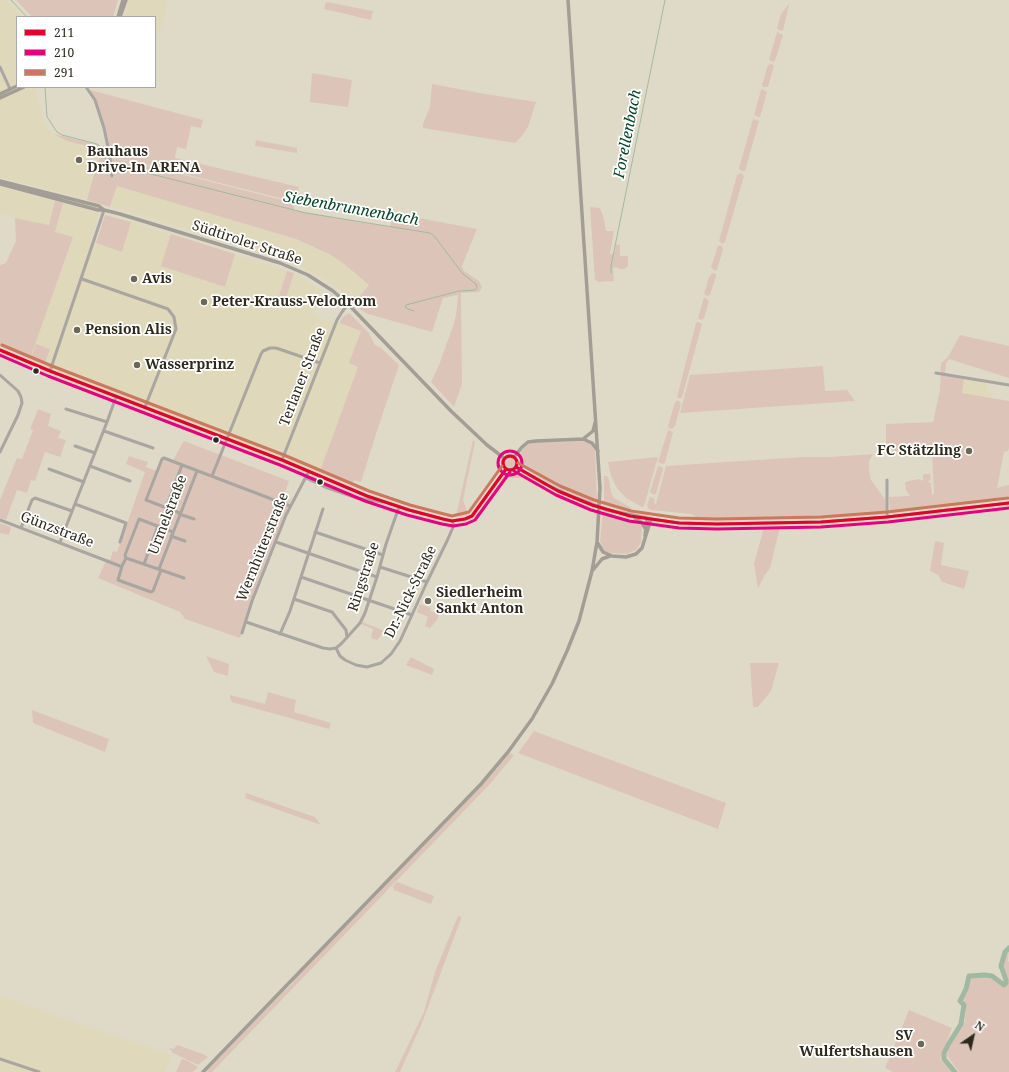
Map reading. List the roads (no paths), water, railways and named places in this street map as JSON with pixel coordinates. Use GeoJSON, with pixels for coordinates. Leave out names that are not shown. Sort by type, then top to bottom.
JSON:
{"type":"FeatureCollection","features":[{"type":"Feature","properties":{"kind":"main road"},"geometry":{"type":"LineString","coordinates":[[119,16],[125,0]]}},
{"type":"Feature","properties":{"kind":"main road"},"geometry":{"type":"LineString","coordinates":[[203,1072],[481,784],[508,752],[532,718],[555,678],[568,651],[579,621],[592,571],[597,542],[600,488],[568,0]]}},
{"type":"Feature","properties":{"kind":"main road"},"geometry":{"type":"LineString","coordinates":[[0,98],[17,88]]}},
{"type":"Feature","properties":{"kind":"main road"},"geometry":{"type":"LineString","coordinates":[[0,94],[9,92]]}},
{"type":"Feature","properties":{"kind":"main road","name":"Südtiroler Straße"},"geometry":{"type":"LineString","coordinates":[[0,182],[99,206],[104,210],[288,266],[319,282],[348,304],[451,411],[487,445],[504,458]]}},
{"type":"Feature","properties":{"kind":"main road"},"geometry":{"type":"LineString","coordinates":[[583,439],[592,431],[596,422]]}},
{"type":"Feature","properties":{"kind":"main road"},"geometry":{"type":"LineString","coordinates":[[514,457],[528,442],[583,439],[592,443],[598,451]]}},
{"type":"Feature","properties":{"kind":"main road"},"geometry":{"type":"LineString","coordinates":[[514,457],[508,456],[504,458],[503,464],[506,469],[511,470],[516,467]]}},
{"type":"Feature","properties":{"kind":"main road"},"geometry":{"type":"LineString","coordinates":[[514,457],[517,462],[516,467]]}},
{"type":"Feature","properties":{"kind":"main road"},"geometry":{"type":"LineString","coordinates":[[516,467],[545,484],[592,505],[630,516],[649,519]]}},
{"type":"Feature","properties":{"kind":"main road"},"geometry":{"type":"LineString","coordinates":[[630,516],[640,521],[645,528]]}},
{"type":"Feature","properties":{"kind":"main road"},"geometry":{"type":"LineString","coordinates":[[597,542],[603,552],[612,556],[626,557],[636,554],[645,542],[649,519]]}},
{"type":"Feature","properties":{"kind":"main road"},"geometry":{"type":"LineString","coordinates":[[645,542],[645,528],[649,519]]}},
{"type":"Feature","properties":{"kind":"main road"},"geometry":{"type":"LineString","coordinates":[[592,571],[602,559],[612,556]]}},
{"type":"Feature","properties":{"kind":"street"},"geometry":{"type":"LineString","coordinates":[[0,66],[9,92]]}},
{"type":"Feature","properties":{"kind":"street"},"geometry":{"type":"LineString","coordinates":[[87,88],[95,100],[104,128],[112,176]]}},
{"type":"Feature","properties":{"kind":"street"},"geometry":{"type":"LineString","coordinates":[[50,371],[104,210]]}},
{"type":"Feature","properties":{"kind":"street"},"geometry":{"type":"LineString","coordinates":[[82,279],[168,309],[174,317],[176,329],[145,408]]}},
{"type":"Feature","properties":{"kind":"street","name":"Terlaner Straße"},"geometry":{"type":"LineString","coordinates":[[282,460],[340,314],[348,304]]}},
{"type":"Feature","properties":{"kind":"street"},"geometry":{"type":"LineString","coordinates":[[212,476],[263,351],[270,348],[276,348],[320,363]]}},
{"type":"Feature","properties":{"kind":"street"},"geometry":{"type":"LineString","coordinates":[[0,350],[116,397],[282,460],[367,498]]}},
{"type":"Feature","properties":{"kind":"street"},"geometry":{"type":"LineString","coordinates":[[936,373],[1009,385]]}},
{"type":"Feature","properties":{"kind":"street"},"geometry":{"type":"LineString","coordinates":[[0,375],[18,391],[22,403],[19,414],[0,452]]}},
{"type":"Feature","properties":{"kind":"street"},"geometry":{"type":"LineString","coordinates":[[60,542],[116,397]]}},
{"type":"Feature","properties":{"kind":"street"},"geometry":{"type":"LineString","coordinates":[[66,409],[107,422]]}},
{"type":"Feature","properties":{"kind":"street"},"geometry":{"type":"LineString","coordinates":[[104,431],[153,448]]}},
{"type":"Feature","properties":{"kind":"street"},"geometry":{"type":"LineString","coordinates":[[75,446],[95,453]]}},
{"type":"Feature","properties":{"kind":"street"},"geometry":{"type":"LineString","coordinates":[[194,519],[146,500],[162,459],[164,458],[197,471]]}},
{"type":"Feature","properties":{"kind":"street"},"geometry":{"type":"LineString","coordinates":[[166,508],[182,465]]}},
{"type":"Feature","properties":{"kind":"street"},"geometry":{"type":"LineString","coordinates":[[90,466],[130,481]]}},
{"type":"Feature","properties":{"kind":"street"},"geometry":{"type":"LineString","coordinates":[[49,469],[84,482]]}},
{"type":"Feature","properties":{"kind":"street"},"geometry":{"type":"LineString","coordinates":[[306,478],[324,487],[452,521],[465,519],[475,512],[506,469]]}},
{"type":"Feature","properties":{"kind":"street","name":"Urmelstraße"},"geometry":{"type":"LineString","coordinates":[[122,566],[118,580],[151,592],[153,591],[171,536],[197,471],[290,506]]}},
{"type":"Feature","properties":{"kind":"street","name":"Wernhüterstraße"},"geometry":{"type":"LineString","coordinates":[[242,633],[262,575],[290,506],[306,478],[308,471]]}},
{"type":"Feature","properties":{"kind":"street"},"geometry":{"type":"LineString","coordinates":[[887,480],[887,517]]}},
{"type":"Feature","properties":{"kind":"street"},"geometry":{"type":"LineString","coordinates":[[21,528],[32,500],[35,498],[72,511]]}},
{"type":"Feature","properties":{"kind":"street"},"geometry":{"type":"LineString","coordinates":[[649,519],[679,523],[740,524],[821,522],[887,517],[1009,503]]}},
{"type":"Feature","properties":{"kind":"street"},"geometry":{"type":"LineString","coordinates":[[75,504],[126,523],[120,542]]}},
{"type":"Feature","properties":{"kind":"street","name":"Ringstraße"},"geometry":{"type":"LineString","coordinates":[[336,648],[360,623],[370,600],[399,507]]}},
{"type":"Feature","properties":{"kind":"street"},"geometry":{"type":"LineString","coordinates":[[280,634],[294,599],[323,509]]}},
{"type":"Feature","properties":{"kind":"street"},"geometry":{"type":"LineString","coordinates":[[122,566],[139,518],[173,532]]}},
{"type":"Feature","properties":{"kind":"street","name":"Günzstraße"},"geometry":{"type":"LineString","coordinates":[[0,520],[122,566]]}},
{"type":"Feature","properties":{"kind":"street","name":"Dr.-Nick-Straße"},"geometry":{"type":"LineString","coordinates":[[336,648],[340,656],[350,663],[368,667],[385,660],[396,647],[412,615],[452,530],[454,525],[452,521]]}},
{"type":"Feature","properties":{"kind":"street"},"geometry":{"type":"LineString","coordinates":[[144,564],[158,526]]}},
{"type":"Feature","properties":{"kind":"street"},"geometry":{"type":"LineString","coordinates":[[315,532],[383,555]]}},
{"type":"Feature","properties":{"kind":"street"},"geometry":{"type":"LineString","coordinates":[[171,536],[185,541]]}},
{"type":"Feature","properties":{"kind":"street"},"geometry":{"type":"LineString","coordinates":[[276,542],[377,577]]}},
{"type":"Feature","properties":{"kind":"street"},"geometry":{"type":"LineString","coordinates":[[126,558],[184,578]]}},
{"type":"Feature","properties":{"kind":"street"},"geometry":{"type":"LineString","coordinates":[[380,567],[427,582]]}},
{"type":"Feature","properties":{"kind":"street"},"geometry":{"type":"LineString","coordinates":[[301,577],[412,615]]}},
{"type":"Feature","properties":{"kind":"street"},"geometry":{"type":"LineString","coordinates":[[294,599],[332,612],[346,630],[347,637]]}},
{"type":"Feature","properties":{"kind":"street"},"geometry":{"type":"LineString","coordinates":[[246,622],[323,648],[330,650],[336,648]]}},
{"type":"Feature","properties":{"kind":"street"},"geometry":{"type":"LineString","coordinates":[[346,630],[351,632]]}},
{"type":"Feature","properties":{"kind":"street"},"geometry":{"type":"LineString","coordinates":[[0,1059],[38,1072]]}},
{"type":"Feature","properties":{"kind":"waterway","name":"Siebenbrunnenbach"},"geometry":{"type":"LineString","coordinates":[[11,0],[26,16]]}},
{"type":"Feature","properties":{"kind":"waterway","name":"Forellenbach"},"geometry":{"type":"LineString","coordinates":[[611,273],[611,266],[665,0]]}},
{"type":"Feature","properties":{"kind":"waterway","name":"Siebenbrunnenbach"},"geometry":{"type":"LineString","coordinates":[[45,88],[47,117],[57,132],[62,135],[97,144],[102,148],[106,160]]}},
{"type":"Feature","properties":{"kind":"waterway","name":"Siebenbrunnenbach"},"geometry":{"type":"LineString","coordinates":[[114,167],[139,171],[306,213],[430,233],[435,237],[463,274],[476,284],[477,288],[475,290],[459,291],[406,305],[405,307],[414,311]]}},
{"type":"Feature","properties":{"kind":"waterway"},"geometry":{"type":"LineString","coordinates":[[955,1072],[944,1059],[944,1053],[961,1024],[964,1005],[960,1001],[966,989],[969,976],[992,976],[1004,985],[1006,980],[1001,966],[1005,952],[1009,948]]}},
{"type":"Feature","properties":{"kind":"place","name":"Bauhaus Drive-In ARENA"},"geometry":{"type":"Point","coordinates":[79,160]}},
{"type":"Feature","properties":{"kind":"place","name":"Avis"},"geometry":{"type":"Point","coordinates":[134,279]}},
{"type":"Feature","properties":{"kind":"place","name":"Peter-Krauss-Velodrom"},"geometry":{"type":"Point","coordinates":[204,302]}},
{"type":"Feature","properties":{"kind":"place","name":"Pension Alis"},"geometry":{"type":"Point","coordinates":[77,330]}},
{"type":"Feature","properties":{"kind":"place","name":"Wasserprinz"},"geometry":{"type":"Point","coordinates":[137,365]}},
{"type":"Feature","properties":{"kind":"place","name":"FC Stätzling"},"geometry":{"type":"Point","coordinates":[969,451]}},
{"type":"Feature","properties":{"kind":"place","name":"Siedlerheim Sankt Anton"},"geometry":{"type":"Point","coordinates":[428,601]}},
{"type":"Feature","properties":{"kind":"place","name":"SV Wulfertshausen"},"geometry":{"type":"Point","coordinates":[921,1044]}}]}
